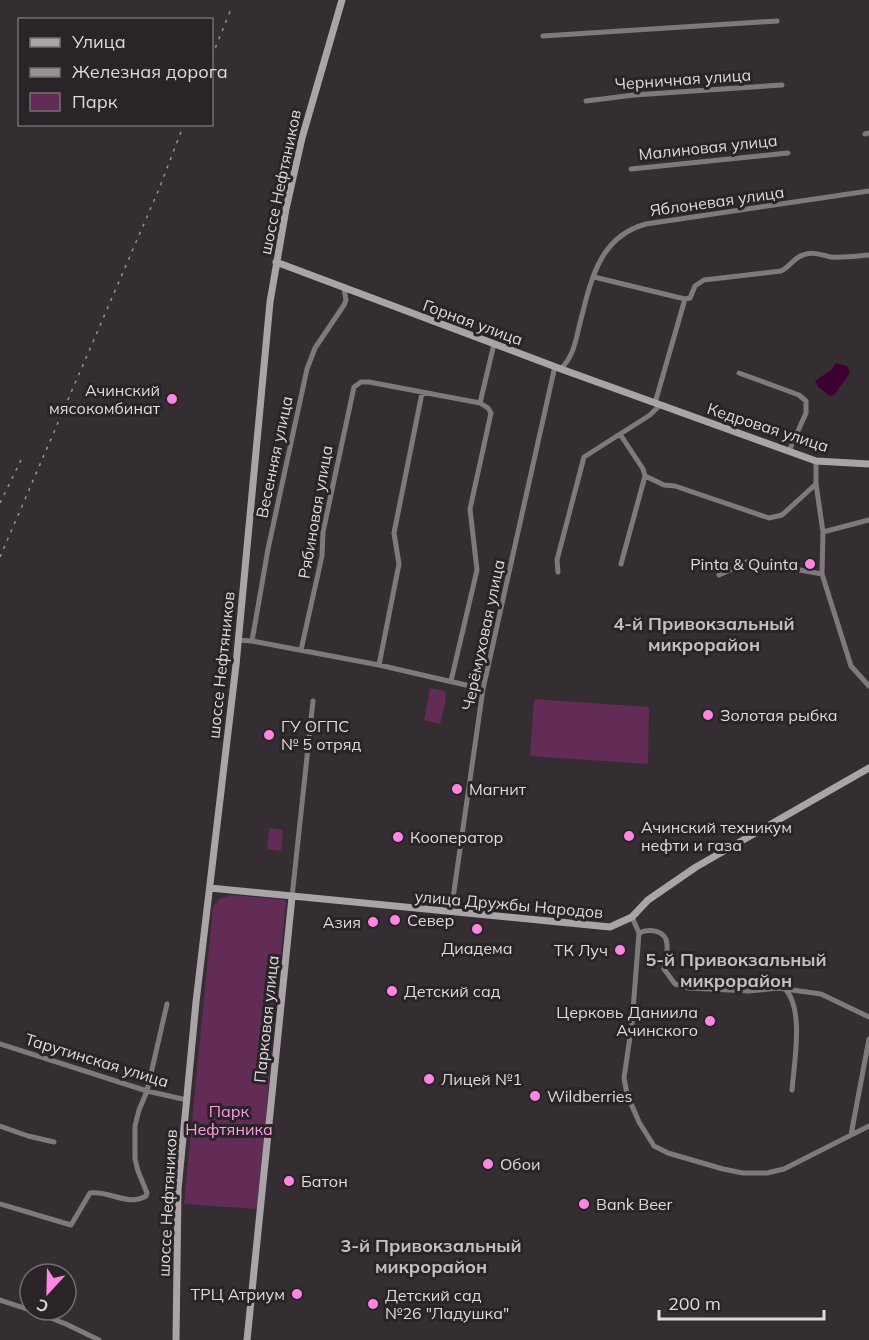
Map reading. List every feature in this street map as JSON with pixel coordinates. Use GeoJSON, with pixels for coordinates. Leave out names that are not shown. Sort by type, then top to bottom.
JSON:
{"type":"FeatureCollection","features":[{"type":"Feature","properties":{"kind":"street","name":"шоссе Нефтяников"},"geometry":{"type":"LineString","coordinates":[[176,1340],[177,1212],[187,1100],[238,640],[263,362],[276,262],[302,138],[342,0]]}},
{"type":"Feature","properties":{"kind":"street"},"geometry":{"type":"LineString","coordinates":[[543,36],[777,21]]}},
{"type":"Feature","properties":{"kind":"street","name":"Черничная улица"},"geometry":{"type":"LineString","coordinates":[[586,101],[634,95],[782,85]]}},
{"type":"Feature","properties":{"kind":"street","name":"Малиновая улица"},"geometry":{"type":"LineString","coordinates":[[631,169],[788,153]]}},
{"type":"Feature","properties":{"kind":"street","name":"Яблоневая улица"},"geometry":{"type":"LineString","coordinates":[[594,277],[610,245],[637,226],[869,191]]}},
{"type":"Feature","properties":{"kind":"street"},"geometry":{"type":"LineString","coordinates":[[594,277],[685,299],[690,298],[695,286],[704,280],[781,271],[796,258],[805,254],[816,253],[832,257],[869,255]]}},
{"type":"Feature","properties":{"kind":"street","name":"Горная улица"},"geometry":{"type":"LineString","coordinates":[[276,262],[658,404]]}},
{"type":"Feature","properties":{"kind":"street","name":"Черёмуховая улица"},"geometry":{"type":"LineString","coordinates":[[452,912],[483,689],[558,368],[573,354],[594,277]]}},
{"type":"Feature","properties":{"kind":"street","name":"Весенняя улица"},"geometry":{"type":"LineString","coordinates":[[252,641],[268,549],[307,369],[315,348],[344,305],[346,300],[344,288]]}},
{"type":"Feature","properties":{"kind":"street"},"geometry":{"type":"LineString","coordinates":[[558,572],[557,560],[582,461],[586,454],[650,415],[658,404],[685,299]]}},
{"type":"Feature","properties":{"kind":"street"},"geometry":{"type":"LineString","coordinates":[[480,403],[494,344]]}},
{"type":"Feature","properties":{"kind":"street"},"geometry":{"type":"LineString","coordinates":[[739,373],[799,395],[806,401],[806,413],[789,451]]}},
{"type":"Feature","properties":{"kind":"street","name":"Рябиновая улица"},"geometry":{"type":"LineString","coordinates":[[301,650],[322,556],[323,532],[353,391],[361,382],[422,393]]}},
{"type":"Feature","properties":{"kind":"street"},"geometry":{"type":"LineString","coordinates":[[379,665],[399,564],[394,533],[422,393],[480,403],[488,408],[490,417],[470,509],[477,570],[451,681]]}},
{"type":"Feature","properties":{"kind":"street","name":"Кедровая улица"},"geometry":{"type":"LineString","coordinates":[[658,404],[816,461],[869,464]]}},
{"type":"Feature","properties":{"kind":"street"},"geometry":{"type":"LineString","coordinates":[[620,434],[643,469],[645,476],[621,564]]}},
{"type":"Feature","properties":{"kind":"street"},"geometry":{"type":"LineString","coordinates":[[816,461],[816,484],[823,532],[822,574],[851,666],[869,686]]}},
{"type":"Feature","properties":{"kind":"street"},"geometry":{"type":"LineString","coordinates":[[645,476],[664,485],[675,486],[770,518],[779,517],[816,484]]}},
{"type":"Feature","properties":{"kind":"street"},"geometry":{"type":"LineString","coordinates":[[823,532],[869,520]]}},
{"type":"Feature","properties":{"kind":"street"},"geometry":{"type":"LineString","coordinates":[[719,575],[749,561],[822,574]]}},
{"type":"Feature","properties":{"kind":"street"},"geometry":{"type":"LineString","coordinates":[[238,640],[379,665],[483,689]]}},
{"type":"Feature","properties":{"kind":"street","name":"Парковая улица"},"geometry":{"type":"LineString","coordinates":[[247,1340],[313,701]]}},
{"type":"Feature","properties":{"kind":"street","name":"улица Дружбы Народов"},"geometry":{"type":"LineString","coordinates":[[210,888],[604,928],[616,926],[632,917],[648,900],[696,867],[869,768]]}},
{"type":"Feature","properties":{"kind":"street"},"geometry":{"type":"LineString","coordinates":[[632,917],[639,933],[632,1023],[624,1078],[627,1094],[639,1122],[654,1146],[668,1153],[723,1169],[743,1173],[766,1173],[784,1169],[869,1126]]}},
{"type":"Feature","properties":{"kind":"street"},"geometry":{"type":"LineString","coordinates":[[639,933],[649,930],[663,936],[667,944],[664,969],[675,984],[697,989],[786,990],[826,995],[869,1017]]}},
{"type":"Feature","properties":{"kind":"street"},"geometry":{"type":"LineString","coordinates":[[786,990],[792,998],[798,1034],[792,1090]]}},
{"type":"Feature","properties":{"kind":"street"},"geometry":{"type":"LineString","coordinates":[[0,1204],[71,1225],[90,1193],[99,1192],[129,1200],[146,1196],[134,1148],[135,1126],[147,1091],[167,1004]]}},
{"type":"Feature","properties":{"kind":"street"},"geometry":{"type":"LineString","coordinates":[[851,1136],[869,1039]]}},
{"type":"Feature","properties":{"kind":"street","name":"Тарутинская улица"},"geometry":{"type":"LineString","coordinates":[[0,1044],[147,1091],[187,1100]]}},
{"type":"Feature","properties":{"kind":"street"},"geometry":{"type":"LineString","coordinates":[[0,1126],[54,1142]]}},
{"type":"Feature","properties":{"kind":"street"},"geometry":{"type":"LineString","coordinates":[[0,1300],[18,1306]]}},
{"type":"Feature","properties":{"kind":"street"},"geometry":{"type":"LineString","coordinates":[[61,1322],[99,1340]]}},
{"type":"Feature","properties":{"kind":"green space"},"geometry":{"type":"Polygon","coordinates":[[[430,688],[446,691],[440,724],[424,720],[430,688]]]}},
{"type":"Feature","properties":{"kind":"green space"},"geometry":{"type":"Polygon","coordinates":[[[534,699],[649,707],[648,764],[530,756],[534,699]]]}},
{"type":"Feature","properties":{"kind":"green space"},"geometry":{"type":"Polygon","coordinates":[[[269,828],[283,830],[281,851],[267,849],[269,828]]]}},
{"type":"Feature","properties":{"kind":"green space","name":"Парк Нефтяника"},"geometry":{"type":"Polygon","coordinates":[[[232,895],[286,900],[257,1209],[184,1204],[213,906],[221,898],[232,895]]]}},
{"type":"Feature","properties":{"kind":"shaded area"},"geometry":{"type":"Polygon","coordinates":[[[836,363],[847,366],[850,373],[834,395],[830,396],[818,387],[815,381],[831,370],[836,363]]]}},
{"type":"Feature","properties":{"kind":"railway"},"geometry":{"type":"LineString","coordinates":[[213,54],[231,9]]}},
{"type":"Feature","properties":{"kind":"railway"},"geometry":{"type":"LineString","coordinates":[[0,557],[159,189],[183,126]]}},
{"type":"Feature","properties":{"kind":"railway"},"geometry":{"type":"LineString","coordinates":[[0,503],[21,460]]}},
{"type":"Feature","properties":{"kind":"place","name":"Ачинский мясокомбинат"},"geometry":{"type":"Point","coordinates":[172,399]}},
{"type":"Feature","properties":{"kind":"place","name":"Pinta & Quinta"},"geometry":{"type":"Point","coordinates":[810,564]}},
{"type":"Feature","properties":{"kind":"place","name":"Золотая рыбка"},"geometry":{"type":"Point","coordinates":[708,715]}},
{"type":"Feature","properties":{"kind":"place","name":"ГУ ОГПС № 5 отряд"},"geometry":{"type":"Point","coordinates":[269,735]}},
{"type":"Feature","properties":{"kind":"place","name":"Магнит"},"geometry":{"type":"Point","coordinates":[457,789]}},
{"type":"Feature","properties":{"kind":"place","name":"Ачинский техникум нефти и газа"},"geometry":{"type":"Point","coordinates":[629,836]}},
{"type":"Feature","properties":{"kind":"place","name":"Кооператор"},"geometry":{"type":"Point","coordinates":[398,837]}},
{"type":"Feature","properties":{"kind":"place","name":"Север"},"geometry":{"type":"Point","coordinates":[395,920]}},
{"type":"Feature","properties":{"kind":"place","name":"Азия"},"geometry":{"type":"Point","coordinates":[373,922]}},
{"type":"Feature","properties":{"kind":"place","name":"Диадема"},"geometry":{"type":"Point","coordinates":[477,929]}},
{"type":"Feature","properties":{"kind":"place","name":"ТК Луч"},"geometry":{"type":"Point","coordinates":[620,950]}},
{"type":"Feature","properties":{"kind":"place","name":"Детский сад"},"geometry":{"type":"Point","coordinates":[392,991]}},
{"type":"Feature","properties":{"kind":"place","name":"Церковь Даниила Ачинского"},"geometry":{"type":"Point","coordinates":[710,1021]}},
{"type":"Feature","properties":{"kind":"place","name":"Лицей №1"},"geometry":{"type":"Point","coordinates":[429,1079]}},
{"type":"Feature","properties":{"kind":"place","name":"Wildberries"},"geometry":{"type":"Point","coordinates":[535,1096]}},
{"type":"Feature","properties":{"kind":"place","name":"Обои"},"geometry":{"type":"Point","coordinates":[488,1164]}},
{"type":"Feature","properties":{"kind":"place","name":"Батон"},"geometry":{"type":"Point","coordinates":[289,1181]}},
{"type":"Feature","properties":{"kind":"place","name":"Bank Beer"},"geometry":{"type":"Point","coordinates":[584,1204]}},
{"type":"Feature","properties":{"kind":"place","name":"ТРЦ Атриум"},"geometry":{"type":"Point","coordinates":[297,1294]}},
{"type":"Feature","properties":{"kind":"place","name":"Детский сад №26 \"Ладушка\""},"geometry":{"type":"Point","coordinates":[373,1304]}},
{"type":"Feature","properties":{"kind":"district","name":"4-й Привокзальный микрорайон"},"geometry":{"type":"Point","coordinates":[704,634]}},
{"type":"Feature","properties":{"kind":"district","name":"5-й Привокзальный микрорайон"},"geometry":{"type":"Point","coordinates":[736,970]}},
{"type":"Feature","properties":{"kind":"district","name":"3-й Привокзальный микрорайон"},"geometry":{"type":"Point","coordinates":[431,1256]}}]}
